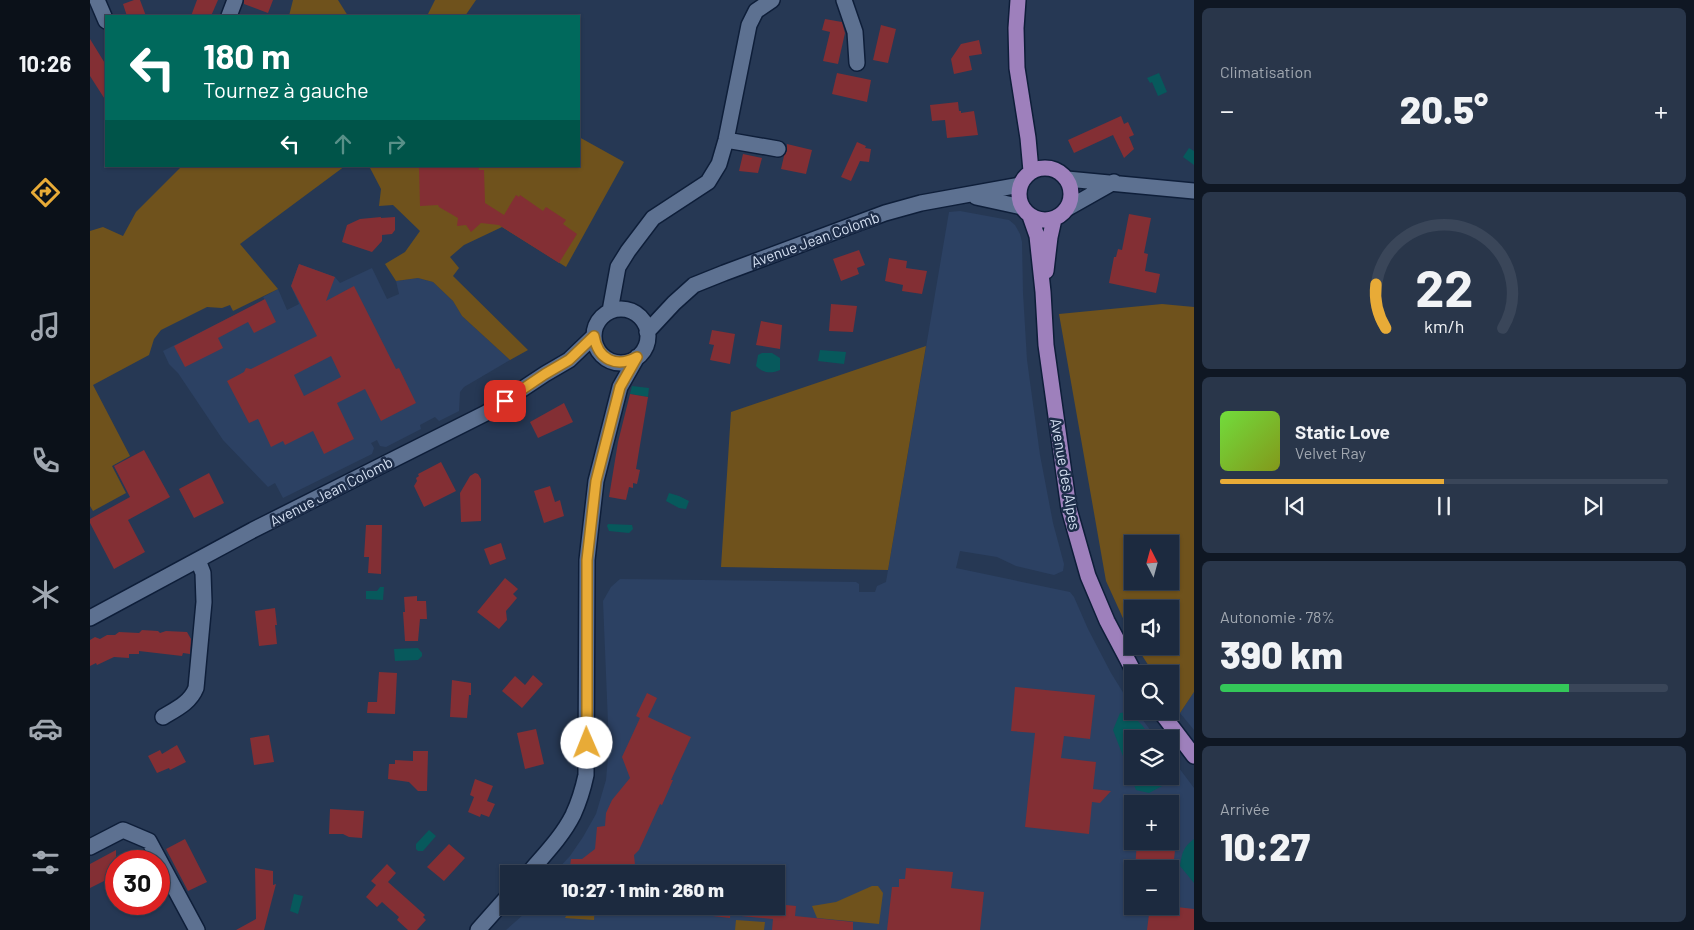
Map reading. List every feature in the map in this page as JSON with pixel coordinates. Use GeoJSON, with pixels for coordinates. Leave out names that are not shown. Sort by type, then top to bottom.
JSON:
{"type":"FeatureCollection","features":[{"type":"Feature","properties":{"kind":"main road"},"geometry":{"type":"LineString","coordinates":[[1018,0],[1016,28],[1017,68],[1031,171]]}},
{"type":"Feature","properties":{"kind":"main road"},"geometry":{"type":"LineString","coordinates":[[1028,138],[1046,167]]}},
{"type":"Feature","properties":{"kind":"main road"},"geometry":{"type":"LineString","coordinates":[[1046,167],[1062,173],[1067,179],[1072,193],[1068,208],[1062,214],[1046,220],[1038,219],[1026,211],[1019,200],[1020,185],[1024,177],[1031,171],[1046,167]]}},
{"type":"Feature","properties":{"kind":"main road","name":"Avenue des Alpes"},"geometry":{"type":"LineString","coordinates":[[1026,211],[1037,236],[1046,346],[1069,509],[1088,576],[1107,621],[1130,665]]}},
{"type":"Feature","properties":{"kind":"main road","name":"Avenue des Alpes"},"geometry":{"type":"LineString","coordinates":[[1043,292],[1054,218]]}},
{"type":"Feature","properties":{"kind":"main road"},"geometry":{"type":"LineString","coordinates":[[1167,720],[1194,756]]}},
{"type":"Feature","properties":{"kind":"street"},"geometry":{"type":"LineString","coordinates":[[97,0],[105,19]]}},
{"type":"Feature","properties":{"kind":"street"},"geometry":{"type":"LineString","coordinates":[[229,15],[235,0]]}},
{"type":"Feature","properties":{"kind":"street"},"geometry":{"type":"LineString","coordinates":[[610,311],[618,267],[653,218],[708,182],[719,164],[726,140],[749,25],[756,11],[772,0]]}},
{"type":"Feature","properties":{"kind":"street"},"geometry":{"type":"LineString","coordinates":[[844,0],[855,32],[857,63]]}},
{"type":"Feature","properties":{"kind":"street"},"geometry":{"type":"LineString","coordinates":[[726,140],[778,149]]}},
{"type":"Feature","properties":{"kind":"street"},"geometry":{"type":"LineString","coordinates":[[1067,179],[1194,191]]}},
{"type":"Feature","properties":{"kind":"street"},"geometry":{"type":"LineString","coordinates":[[1068,208],[1114,182]]}},
{"type":"Feature","properties":{"kind":"street","name":"Avenue Jean Colomb"},"geometry":{"type":"LineString","coordinates":[[648,332],[674,303],[694,285],[724,272],[885,213],[921,203],[1020,185]]}},
{"type":"Feature","properties":{"kind":"street","name":"Avenue Jean Colomb"},"geometry":{"type":"LineString","coordinates":[[965,196],[1026,211]]}},
{"type":"Feature","properties":{"kind":"street"},"geometry":{"type":"LineString","coordinates":[[536,865],[572,817],[581,797],[586,775],[587,560],[596,481],[620,387],[647,342],[648,332],[646,326],[615,283]]}},
{"type":"Feature","properties":{"kind":"street","name":"Avenue Jean Colomb"},"geometry":{"type":"LineString","coordinates":[[635,313],[674,303]]}},
{"type":"Feature","properties":{"kind":"street"},"geometry":{"type":"LineString","coordinates":[[635,313],[616,309],[610,311],[598,321],[594,336],[599,352],[609,359],[620,362],[629,361],[637,357]]}},
{"type":"Feature","properties":{"kind":"street","name":"Avenue Jean Colomb"},"geometry":{"type":"LineString","coordinates":[[90,618],[253,530],[486,412],[569,360],[594,336]]}},
{"type":"Feature","properties":{"kind":"street"},"geometry":{"type":"LineString","coordinates":[[609,359],[620,387]]}},
{"type":"Feature","properties":{"kind":"street","name":"Avenue Jean Colomb"},"geometry":{"type":"LineString","coordinates":[[569,360],[609,359]]}},
{"type":"Feature","properties":{"kind":"street"},"geometry":{"type":"LineString","coordinates":[[163,716],[193,697],[196,688],[204,602],[203,573],[198,560]]}},
{"type":"Feature","properties":{"kind":"street"},"geometry":{"type":"LineString","coordinates":[[90,847],[123,830],[149,841],[197,930]]}},
{"type":"Feature","properties":{"kind":"street"},"geometry":{"type":"LineString","coordinates":[[478,930],[500,905]]}},
{"type":"Feature","properties":{"kind":"shaded area"},"geometry":{"type":"Polygon","coordinates":[[[293,0],[338,0],[347,15],[289,15],[293,0]]]}},
{"type":"Feature","properties":{"kind":"shaded area"},"geometry":{"type":"Polygon","coordinates":[[[435,0],[476,0],[466,15],[428,15],[435,0]]]}},
{"type":"Feature","properties":{"kind":"shaded area"},"geometry":{"type":"Polygon","coordinates":[[[1159,73],[1167,92],[1158,96],[1152,82],[1150,83],[1147,78],[1159,73]]]}},
{"type":"Feature","properties":{"kind":"shaded area"},"geometry":{"type":"Polygon","coordinates":[[[580,138],[624,162],[566,267],[502,227],[464,245],[450,257],[459,268],[453,276],[528,350],[510,360],[462,316],[453,301],[433,282],[418,278],[396,281],[385,264],[405,252],[420,231],[393,205],[379,206],[381,189],[370,167],[580,167],[580,138]]]}},
{"type":"Feature","properties":{"kind":"shaded area"},"geometry":{"type":"Polygon","coordinates":[[[1189,148],[1194,151],[1194,165],[1183,157],[1189,148]]]}},
{"type":"Feature","properties":{"kind":"shaded area"},"geometry":{"type":"Polygon","coordinates":[[[181,167],[344,167],[240,244],[278,289],[233,311],[230,305],[222,308],[207,307],[161,330],[154,339],[149,355],[93,385],[130,456],[112,466],[126,493],[93,511],[90,506],[90,231],[103,227],[123,236],[136,212],[181,167]]]}},
{"type":"Feature","properties":{"kind":"shaded area"},"geometry":{"type":"Polygon","coordinates":[[[960,211],[1009,220],[1015,225],[1022,242],[1027,360],[1040,455],[1053,523],[1064,564],[1063,571],[1054,575],[1016,566],[997,557],[960,551],[956,568],[1070,592],[1074,597],[1088,629],[1124,694],[1124,720],[1143,720],[1150,730],[1124,730],[1124,785],[1179,785],[1179,768],[1194,788],[1194,930],[506,930],[523,915],[785,915],[785,865],[562,865],[583,837],[596,814],[606,780],[609,747],[603,601],[611,587],[620,579],[856,582],[859,584],[859,592],[875,592],[877,586],[886,582],[949,212],[960,211]]]}},
{"type":"Feature","properties":{"kind":"shaded area"},"geometry":{"type":"Polygon","coordinates":[[[299,264],[335,277],[340,283],[372,268],[387,299],[399,294],[396,281],[418,278],[433,282],[453,301],[462,316],[510,360],[464,387],[460,392],[459,411],[439,421],[435,417],[420,425],[421,429],[386,447],[380,446],[377,440],[371,443],[374,448],[372,454],[283,498],[275,483],[268,487],[223,440],[178,373],[169,364],[163,351],[265,300],[263,297],[278,289],[287,310],[299,304],[291,286],[299,264]]]}},
{"type":"Feature","properties":{"kind":"shaded area"},"geometry":{"type":"Polygon","coordinates":[[[1162,304],[1194,307],[1194,692],[1180,713],[1179,665],[1148,665],[1142,655],[1179,655],[1179,600],[1124,600],[1124,620],[1106,581],[1059,314],[1162,304]]]}},
{"type":"Feature","properties":{"kind":"shaded area"},"geometry":{"type":"Polygon","coordinates":[[[926,346],[888,570],[721,567],[731,412],[926,346]]]}},
{"type":"Feature","properties":{"kind":"shaded area"},"geometry":{"type":"Polygon","coordinates":[[[820,350],[846,352],[844,364],[818,361],[820,350]]]}},
{"type":"Feature","properties":{"kind":"shaded area"},"geometry":{"type":"Polygon","coordinates":[[[772,353],[780,358],[780,370],[767,372],[756,366],[758,355],[772,353]]]}},
{"type":"Feature","properties":{"kind":"shaded area"},"geometry":{"type":"Polygon","coordinates":[[[632,386],[649,388],[648,397],[630,394],[632,386]]]}},
{"type":"Feature","properties":{"kind":"shaded area"},"geometry":{"type":"Polygon","coordinates":[[[669,493],[689,501],[686,509],[679,508],[666,501],[669,493]]]}},
{"type":"Feature","properties":{"kind":"shaded area"},"geometry":{"type":"Polygon","coordinates":[[[608,524],[632,525],[633,529],[629,533],[609,531],[608,524]]]}},
{"type":"Feature","properties":{"kind":"shaded area"},"geometry":{"type":"Polygon","coordinates":[[[380,587],[384,587],[383,600],[366,599],[366,591],[377,591],[380,587]]]}},
{"type":"Feature","properties":{"kind":"shaded area"},"geometry":{"type":"Polygon","coordinates":[[[418,648],[422,656],[418,660],[395,661],[394,649],[418,648]]]}},
{"type":"Feature","properties":{"kind":"shaded area"},"geometry":{"type":"Polygon","coordinates":[[[1194,692],[1194,730],[1180,713],[1194,692]]]}},
{"type":"Feature","properties":{"kind":"shaded area"},"geometry":{"type":"Polygon","coordinates":[[[1120,713],[1124,713],[1124,720],[1137,720],[1146,730],[1124,730],[1124,759],[1113,730],[1120,713]]]}},
{"type":"Feature","properties":{"kind":"shaded area"},"geometry":{"type":"Polygon","coordinates":[[[1134,785],[1164,785],[1149,793],[1136,790],[1134,785]]]}},
{"type":"Feature","properties":{"kind":"shaded area"},"geometry":{"type":"Polygon","coordinates":[[[429,830],[436,836],[423,851],[418,851],[416,844],[429,830]]]}},
{"type":"Feature","properties":{"kind":"shaded area"},"geometry":{"type":"Polygon","coordinates":[[[1194,839],[1194,883],[1180,866],[1181,857],[1187,845],[1194,839]]]}},
{"type":"Feature","properties":{"kind":"shaded area"},"geometry":{"type":"Polygon","coordinates":[[[872,886],[878,886],[883,893],[879,924],[817,918],[812,906],[836,902],[872,886]]]}},
{"type":"Feature","properties":{"kind":"shaded area"},"geometry":{"type":"Polygon","coordinates":[[[294,894],[303,896],[298,914],[290,911],[294,894]]]}},
{"type":"Feature","properties":{"kind":"shaded area"},"geometry":{"type":"Polygon","coordinates":[[[566,915],[594,915],[594,920],[565,918],[566,915]]]}},
{"type":"Feature","properties":{"kind":"shaded area"},"geometry":{"type":"Polygon","coordinates":[[[736,920],[765,922],[764,930],[735,930],[736,920]]]}},
{"type":"Feature","properties":{"kind":"building"},"geometry":{"type":"Polygon","coordinates":[[[140,0],[146,15],[127,15],[123,4],[140,0]]]}},
{"type":"Feature","properties":{"kind":"building"},"geometry":{"type":"Polygon","coordinates":[[[197,0],[218,0],[211,15],[191,15],[197,0]]]}},
{"type":"Feature","properties":{"kind":"building"},"geometry":{"type":"Polygon","coordinates":[[[244,0],[273,0],[268,13],[244,4],[244,0]]]}},
{"type":"Feature","properties":{"kind":"building"},"geometry":{"type":"Polygon","coordinates":[[[825,19],[842,22],[845,33],[838,64],[823,61],[830,32],[822,30],[825,19]]]}},
{"type":"Feature","properties":{"kind":"building"},"geometry":{"type":"Polygon","coordinates":[[[881,25],[896,29],[888,63],[873,60],[881,25]]]}},
{"type":"Feature","properties":{"kind":"building"},"geometry":{"type":"Polygon","coordinates":[[[90,39],[105,63],[105,99],[90,76],[90,39]]]}},
{"type":"Feature","properties":{"kind":"building"},"geometry":{"type":"Polygon","coordinates":[[[979,40],[982,54],[969,56],[972,70],[954,74],[951,59],[961,44],[979,40]]]}},
{"type":"Feature","properties":{"kind":"building"},"geometry":{"type":"Polygon","coordinates":[[[837,73],[871,80],[867,102],[832,94],[837,73]]]}},
{"type":"Feature","properties":{"kind":"building"},"geometry":{"type":"Polygon","coordinates":[[[958,102],[961,113],[974,111],[978,135],[947,138],[945,120],[932,121],[930,105],[958,102]]]}},
{"type":"Feature","properties":{"kind":"building"},"geometry":{"type":"Polygon","coordinates":[[[1121,116],[1124,124],[1128,122],[1134,135],[1129,137],[1134,149],[1124,158],[1113,135],[1074,153],[1068,140],[1121,116]]]}},
{"type":"Feature","properties":{"kind":"building"},"geometry":{"type":"Polygon","coordinates":[[[857,142],[866,146],[865,148],[871,149],[869,162],[860,161],[851,181],[841,177],[857,142]]]}},
{"type":"Feature","properties":{"kind":"building"},"geometry":{"type":"Polygon","coordinates":[[[787,144],[812,150],[806,174],[781,169],[787,151],[787,144]]]}},
{"type":"Feature","properties":{"kind":"building"},"geometry":{"type":"Polygon","coordinates":[[[743,154],[762,158],[758,173],[739,171],[743,154]]]}},
{"type":"Feature","properties":{"kind":"building"},"geometry":{"type":"Polygon","coordinates":[[[419,167],[478,167],[479,170],[484,170],[485,203],[504,215],[516,195],[519,197],[520,195],[543,211],[546,207],[566,220],[563,224],[577,234],[559,263],[499,225],[481,223],[471,232],[466,225],[457,226],[458,218],[438,205],[420,206],[419,167]]]}},
{"type":"Feature","properties":{"kind":"building"},"geometry":{"type":"Polygon","coordinates":[[[1129,214],[1151,218],[1144,253],[1148,254],[1145,271],[1160,274],[1156,293],[1109,283],[1114,257],[1116,257],[1118,249],[1122,250],[1129,214]]]}},
{"type":"Feature","properties":{"kind":"building"},"geometry":{"type":"Polygon","coordinates":[[[395,217],[395,230],[392,234],[382,235],[382,241],[372,252],[342,242],[347,225],[360,219],[395,217]]]}},
{"type":"Feature","properties":{"kind":"building"},"geometry":{"type":"Polygon","coordinates":[[[859,250],[865,265],[857,268],[859,274],[841,281],[833,259],[859,250]]]}},
{"type":"Feature","properties":{"kind":"building"},"geometry":{"type":"Polygon","coordinates":[[[889,258],[907,261],[906,268],[927,271],[922,294],[902,291],[903,285],[885,281],[889,258]]]}},
{"type":"Feature","properties":{"kind":"building"},"geometry":{"type":"Polygon","coordinates":[[[299,264],[335,277],[326,301],[354,286],[396,369],[399,368],[416,403],[381,421],[365,389],[337,403],[354,439],[324,454],[313,431],[285,445],[283,441],[271,447],[258,419],[249,423],[227,381],[244,372],[246,368],[251,369],[317,336],[291,286],[299,264]],[[331,356],[294,375],[304,396],[341,377],[331,356]]]}},
{"type":"Feature","properties":{"kind":"building"},"geometry":{"type":"Polygon","coordinates":[[[265,299],[276,322],[254,333],[248,322],[218,338],[223,348],[185,367],[174,346],[265,299]]]}},
{"type":"Feature","properties":{"kind":"building"},"geometry":{"type":"Polygon","coordinates":[[[831,304],[857,306],[853,332],[829,331],[831,304]]]}},
{"type":"Feature","properties":{"kind":"building"},"geometry":{"type":"Polygon","coordinates":[[[761,321],[782,325],[780,349],[756,345],[761,321]]]}},
{"type":"Feature","properties":{"kind":"building"},"geometry":{"type":"Polygon","coordinates":[[[712,330],[735,334],[730,364],[710,360],[714,345],[709,344],[712,330]]]}},
{"type":"Feature","properties":{"kind":"building"},"geometry":{"type":"Polygon","coordinates":[[[630,394],[648,397],[636,469],[640,470],[637,484],[633,483],[633,488],[629,487],[626,500],[609,497],[618,442],[630,394]]]}},
{"type":"Feature","properties":{"kind":"building"},"geometry":{"type":"Polygon","coordinates":[[[564,403],[573,422],[538,438],[530,422],[564,403]]]}},
{"type":"Feature","properties":{"kind":"building"},"geometry":{"type":"Polygon","coordinates":[[[144,450],[170,497],[128,520],[145,552],[114,569],[90,523],[90,519],[130,497],[114,466],[144,450]]]}},
{"type":"Feature","properties":{"kind":"building"},"geometry":{"type":"Polygon","coordinates":[[[441,462],[456,491],[424,507],[414,486],[417,481],[416,478],[419,476],[418,474],[441,462]]]}},
{"type":"Feature","properties":{"kind":"building"},"geometry":{"type":"Polygon","coordinates":[[[209,473],[224,503],[194,518],[179,489],[209,473]]]}},
{"type":"Feature","properties":{"kind":"building"},"geometry":{"type":"Polygon","coordinates":[[[475,473],[481,479],[481,521],[461,522],[460,493],[470,476],[475,473]]]}},
{"type":"Feature","properties":{"kind":"building"},"geometry":{"type":"Polygon","coordinates":[[[550,486],[555,502],[560,500],[564,516],[544,523],[534,491],[550,486]]]}},
{"type":"Feature","properties":{"kind":"building"},"geometry":{"type":"Polygon","coordinates":[[[366,525],[382,525],[381,574],[368,573],[369,557],[364,557],[366,525]]]}},
{"type":"Feature","properties":{"kind":"building"},"geometry":{"type":"Polygon","coordinates":[[[501,543],[506,559],[490,565],[484,549],[501,543]]]}},
{"type":"Feature","properties":{"kind":"building"},"geometry":{"type":"Polygon","coordinates":[[[505,578],[518,589],[513,594],[517,598],[506,611],[507,620],[499,629],[477,612],[505,578]]]}},
{"type":"Feature","properties":{"kind":"building"},"geometry":{"type":"Polygon","coordinates":[[[417,596],[417,601],[426,601],[427,619],[420,619],[418,641],[405,641],[404,597],[417,596]]]}},
{"type":"Feature","properties":{"kind":"building"},"geometry":{"type":"Polygon","coordinates":[[[275,608],[277,644],[259,646],[255,611],[275,608]]]}},
{"type":"Feature","properties":{"kind":"building"},"geometry":{"type":"Polygon","coordinates":[[[142,630],[158,631],[160,633],[166,631],[187,632],[191,639],[190,654],[183,653],[182,656],[139,651],[139,654],[129,654],[129,658],[114,657],[97,665],[96,663],[90,666],[90,640],[95,637],[100,639],[107,635],[115,635],[119,632],[139,633],[142,630]]]}},
{"type":"Feature","properties":{"kind":"building"},"geometry":{"type":"Polygon","coordinates":[[[379,672],[397,673],[395,714],[367,713],[368,702],[377,702],[379,672]]]}},
{"type":"Feature","properties":{"kind":"building"},"geometry":{"type":"Polygon","coordinates":[[[533,675],[543,684],[522,708],[502,691],[515,676],[525,685],[533,675]]]}},
{"type":"Feature","properties":{"kind":"building"},"geometry":{"type":"Polygon","coordinates":[[[452,680],[471,683],[467,718],[450,717],[452,680]]]}},
{"type":"Feature","properties":{"kind":"building"},"geometry":{"type":"Polygon","coordinates":[[[1015,687],[1095,695],[1090,739],[1064,736],[1061,758],[1096,762],[1093,789],[1111,791],[1100,803],[1092,802],[1089,834],[1025,827],[1035,733],[1011,731],[1015,687]]]}},
{"type":"Feature","properties":{"kind":"building"},"geometry":{"type":"Polygon","coordinates":[[[647,693],[657,698],[648,717],[691,737],[671,780],[673,780],[662,805],[660,804],[639,850],[634,855],[635,865],[570,865],[571,859],[582,859],[595,849],[597,827],[605,826],[606,813],[612,800],[630,778],[622,757],[640,718],[636,716],[647,693]]]}},
{"type":"Feature","properties":{"kind":"building"},"geometry":{"type":"Polygon","coordinates":[[[536,729],[544,764],[525,769],[517,733],[536,729]]]}},
{"type":"Feature","properties":{"kind":"building"},"geometry":{"type":"Polygon","coordinates":[[[269,735],[274,762],[254,765],[250,738],[269,735]]]}},
{"type":"Feature","properties":{"kind":"building"},"geometry":{"type":"Polygon","coordinates":[[[177,745],[186,762],[170,770],[169,768],[157,773],[148,756],[160,750],[162,754],[177,745]]]}},
{"type":"Feature","properties":{"kind":"building"},"geometry":{"type":"Polygon","coordinates":[[[413,751],[428,751],[427,791],[418,791],[409,782],[388,779],[389,764],[395,764],[395,760],[413,761],[413,751]]]}},
{"type":"Feature","properties":{"kind":"building"},"geometry":{"type":"Polygon","coordinates":[[[475,779],[493,786],[487,801],[495,804],[489,817],[481,814],[480,817],[468,812],[474,797],[470,795],[475,779]]]}},
{"type":"Feature","properties":{"kind":"building"},"geometry":{"type":"Polygon","coordinates":[[[330,809],[364,811],[362,838],[349,837],[343,834],[329,834],[330,809]]]}},
{"type":"Feature","properties":{"kind":"building"},"geometry":{"type":"Polygon","coordinates":[[[185,839],[207,882],[188,891],[170,857],[170,850],[166,849],[185,839]]]}},
{"type":"Feature","properties":{"kind":"building"},"geometry":{"type":"Polygon","coordinates":[[[449,844],[465,858],[444,881],[427,867],[449,844]]]}},
{"type":"Feature","properties":{"kind":"building"},"geometry":{"type":"Polygon","coordinates":[[[1136,850],[1175,850],[1174,860],[1136,860],[1136,850]]]}},
{"type":"Feature","properties":{"kind":"building"},"geometry":{"type":"Polygon","coordinates":[[[105,856],[105,880],[90,888],[90,864],[105,856]]]}},
{"type":"Feature","properties":{"kind":"building"},"geometry":{"type":"Polygon","coordinates":[[[387,864],[396,873],[388,882],[425,915],[423,917],[426,920],[417,930],[408,930],[397,920],[399,917],[382,902],[377,907],[366,897],[376,885],[371,881],[387,864]]]}},
{"type":"Feature","properties":{"kind":"building"},"geometry":{"type":"Polygon","coordinates":[[[255,868],[273,871],[273,885],[276,884],[264,930],[236,930],[256,919],[255,868]]]}},
{"type":"Feature","properties":{"kind":"building"},"geometry":{"type":"Polygon","coordinates":[[[906,868],[953,872],[951,888],[984,892],[980,930],[887,930],[892,887],[899,887],[899,879],[905,879],[906,868]]]}},
{"type":"Feature","properties":{"kind":"building"},"geometry":{"type":"Polygon","coordinates":[[[785,905],[796,906],[795,916],[853,922],[853,930],[772,930],[773,919],[731,915],[785,915],[785,905]]]}},
{"type":"Feature","properties":{"kind":"building"},"geometry":{"type":"Polygon","coordinates":[[[1179,907],[1194,909],[1194,930],[1147,930],[1149,915],[1179,915],[1179,907]]]}},
{"type":"Feature","properties":{"kind":"building"},"geometry":{"type":"Polygon","coordinates":[[[704,915],[730,915],[730,918],[704,915]]]}},
{"type":"Feature","properties":{"kind":"route"},"geometry":{"type":"LineString","coordinates":[[505,401],[569,360],[594,336],[599,352],[605,358],[620,362],[629,361],[637,357],[620,387],[596,481],[587,560],[587,743]]}}]}
